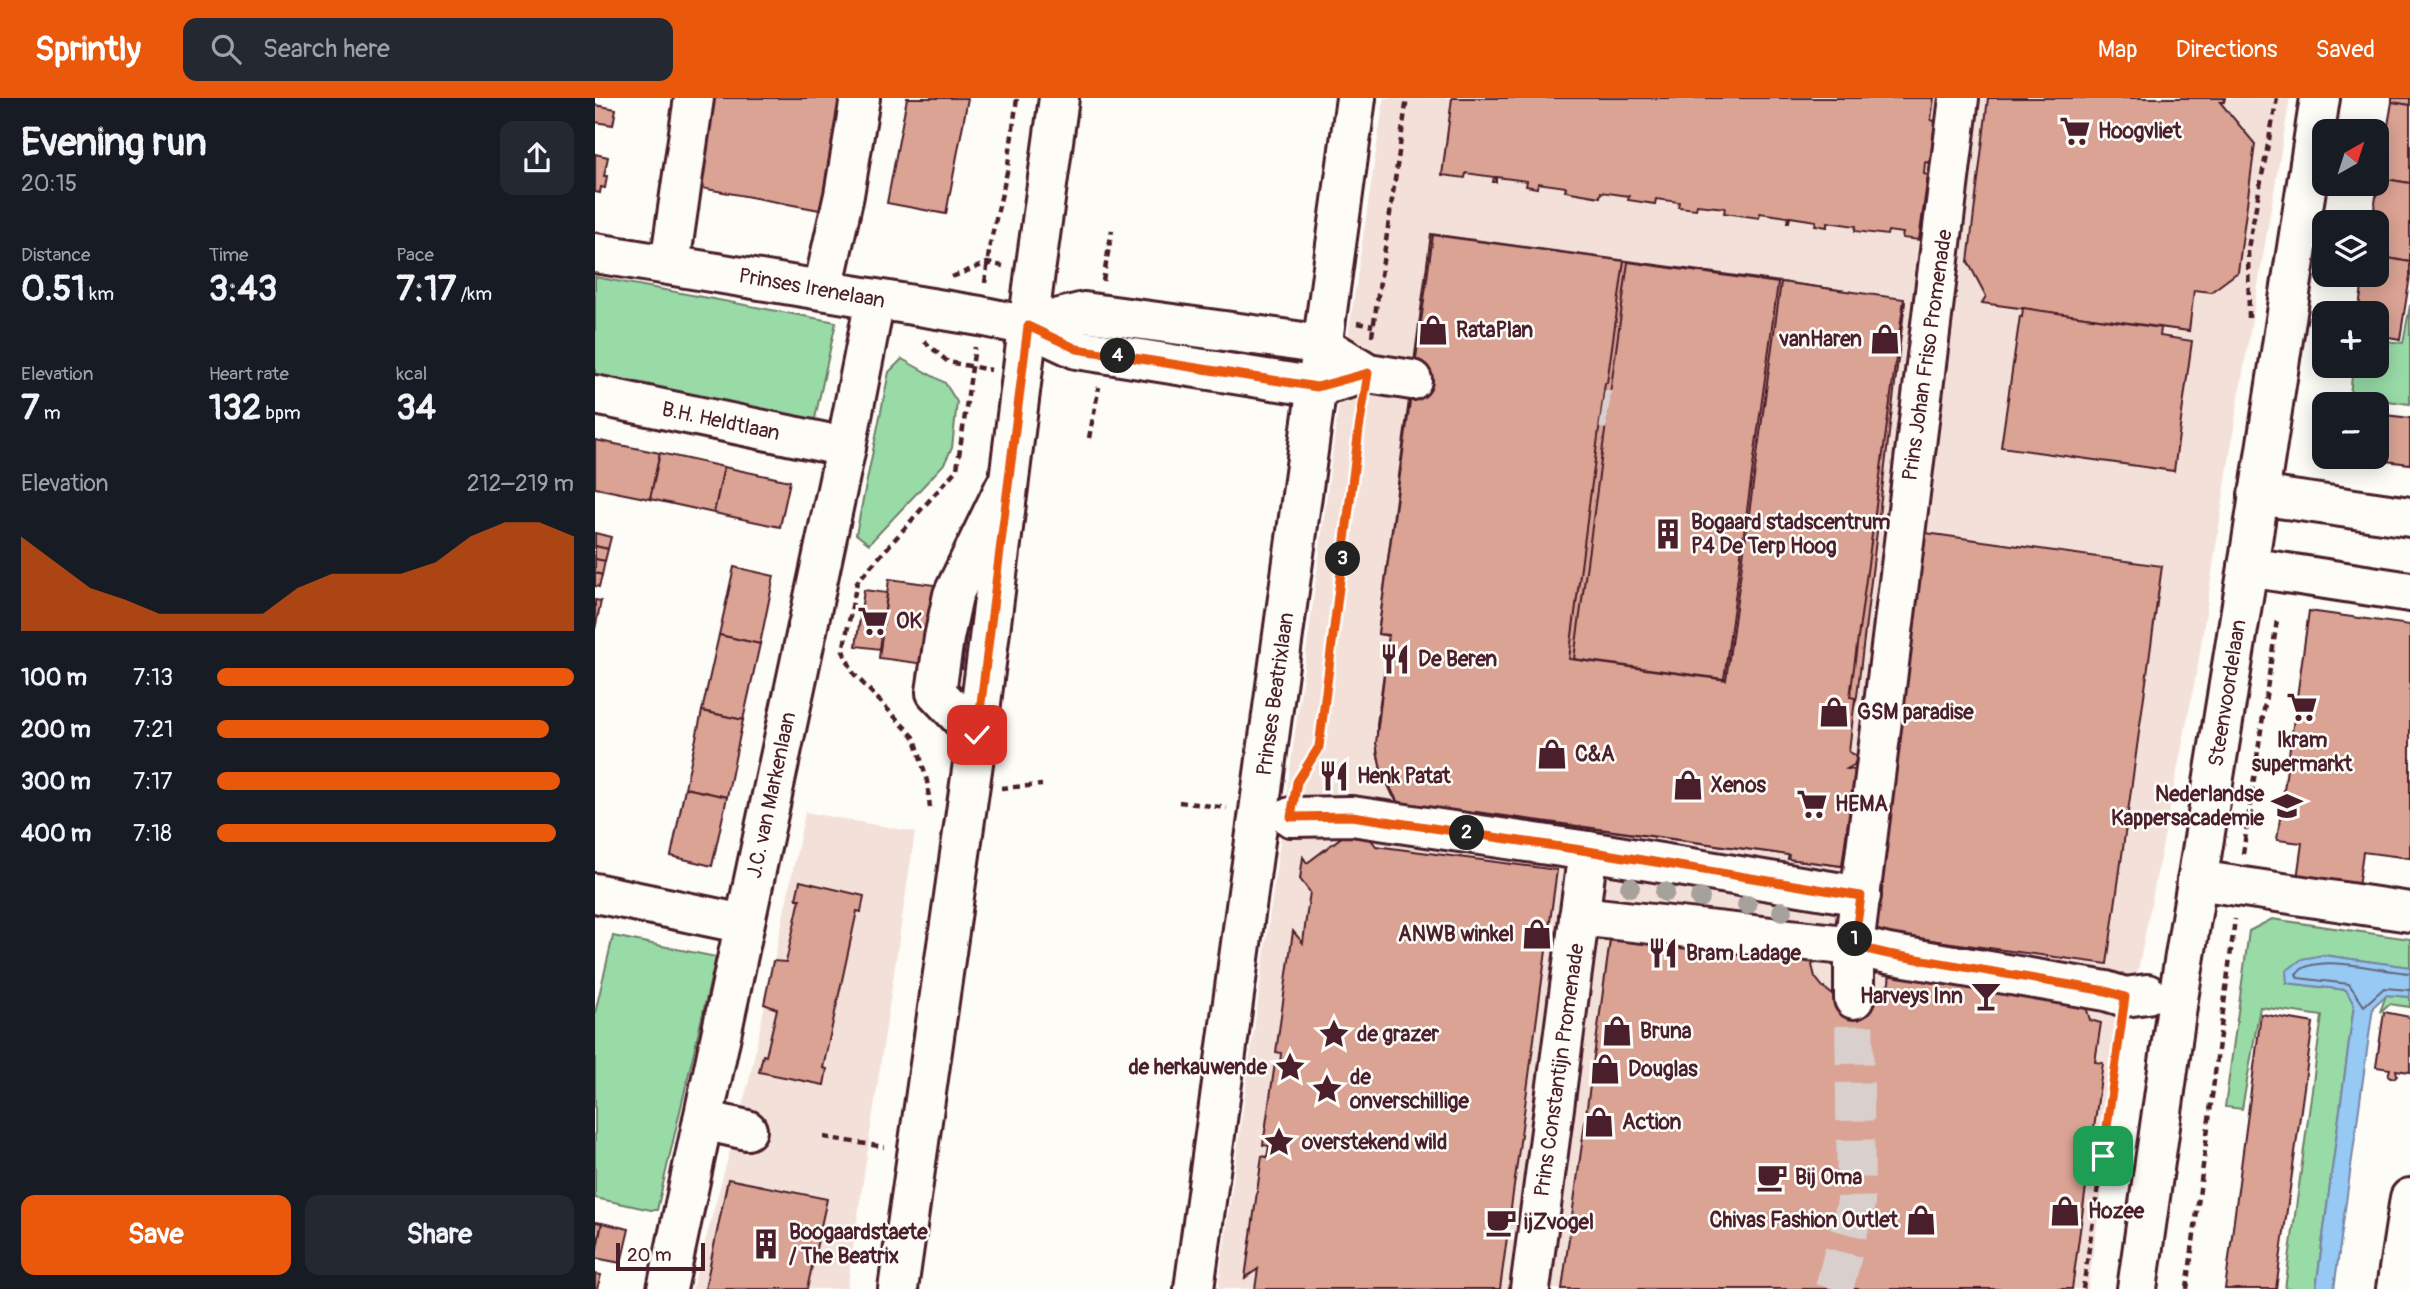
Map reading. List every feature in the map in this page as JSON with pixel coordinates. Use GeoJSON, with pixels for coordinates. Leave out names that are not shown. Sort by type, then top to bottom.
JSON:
{"type":"FeatureCollection","features":[{"type":"Feature","properties":{"kind":"street"},"geometry":{"type":"LineString","coordinates":[[670,264],[694,98]]}},
{"type":"Feature","properties":{"kind":"street"},"geometry":{"type":"LineString","coordinates":[[823,289],[844,195],[860,98]]}},
{"type":"Feature","properties":{"kind":"street"},"geometry":{"type":"LineString","coordinates":[[898,1289],[977,735],[1059,98]]}},
{"type":"Feature","properties":{"kind":"street","name":"Prinses Beatrixlaan"},"geometry":{"type":"LineString","coordinates":[[1194,1289],[1356,98]]}},
{"type":"Feature","properties":{"kind":"street","name":"Prins Johan Friso Promenade"},"geometry":{"type":"LineString","coordinates":[[1854,999],[1854,946],[1959,98]]}},
{"type":"Feature","properties":{"kind":"street","name":"Steenvoordelaan"},"geometry":{"type":"LineString","coordinates":[[2137,1289],[2197,880],[2266,570],[2258,495],[2320,98]]}},
{"type":"Feature","properties":{"kind":"street","name":"Prinses Irenelaan"},"geometry":{"type":"LineString","coordinates":[[595,253],[981,316],[1028,326],[1077,349],[1317,387]]}},
{"type":"Feature","properties":{"kind":"street","name":"J.C. van Markenlaan"},"geometry":{"type":"LineString","coordinates":[[667,1289],[875,300]]}},
{"type":"Feature","properties":{"kind":"street","name":"Prinses Irenelaan"},"geometry":{"type":"LineString","coordinates":[[1028,326],[1084,312],[1322,345]]}},
{"type":"Feature","properties":{"kind":"street"},"geometry":{"type":"LineString","coordinates":[[1322,345],[1368,373],[1412,380]]}},
{"type":"Feature","properties":{"kind":"street"},"geometry":{"type":"LineString","coordinates":[[1317,387],[1368,373]]}},
{"type":"Feature","properties":{"kind":"street","name":"B.H. Heldtlaan"},"geometry":{"type":"LineString","coordinates":[[595,395],[846,447]]}},
{"type":"Feature","properties":{"kind":"street"},"geometry":{"type":"LineString","coordinates":[[2258,495],[2410,517]]}},
{"type":"Feature","properties":{"kind":"street"},"geometry":{"type":"LineString","coordinates":[[2266,570],[2410,592]]}},
{"type":"Feature","properties":{"kind":"street"},"geometry":{"type":"LineString","coordinates":[[1291,817],[1352,816],[1861,896]]}},
{"type":"Feature","properties":{"kind":"street","name":"Prins Constantijn Promenade"},"geometry":{"type":"LineString","coordinates":[[1529,1289],[1588,851]]}},
{"type":"Feature","properties":{"kind":"street"},"geometry":{"type":"LineString","coordinates":[[2197,880],[2410,912]]}},
{"type":"Feature","properties":{"kind":"street"},"geometry":{"type":"LineString","coordinates":[[595,893],[744,924]]}},
{"type":"Feature","properties":{"kind":"street"},"geometry":{"type":"LineString","coordinates":[[1580,916],[1854,946],[2136,996]]}},
{"type":"Feature","properties":{"kind":"street"},"geometry":{"type":"LineString","coordinates":[[703,1119],[747,1130]]}},
{"type":"Feature","properties":{"kind":"street"},"geometry":{"type":"LineString","coordinates":[[2396,1289],[2410,1198]]}},
{"type":"Feature","properties":{"kind":"path"},"geometry":{"type":"LineString","coordinates":[[927,781],[915,738],[854,674],[843,651],[857,582],[957,469],[990,244],[1007,172],[1017,98]]}},
{"type":"Feature","properties":{"kind":"path","name":"Prinses Beatrixlaan"},"geometry":{"type":"LineString","coordinates":[[1291,817],[1297,782],[1319,747],[1359,429],[1407,98]]}},
{"type":"Feature","properties":{"kind":"path"},"geometry":{"type":"LineString","coordinates":[[1104,281],[1112,230]]}},
{"type":"Feature","properties":{"kind":"path"},"geometry":{"type":"LineString","coordinates":[[1090,438],[1099,387]]}},
{"type":"Feature","properties":{"kind":"path","name":"Steenvoordelaan"},"geometry":{"type":"LineString","coordinates":[[2187,1289],[2239,888],[2266,570]]}},
{"type":"Feature","properties":{"kind":"path"},"geometry":{"type":"LineString","coordinates":[[2083,1289],[2136,996]]}},
{"type":"Feature","properties":{"kind":"path"},"geometry":{"type":"LineString","coordinates":[[824,1137],[884,1147]]}},
{"type":"Feature","properties":{"kind":"shaded area"},"geometry":{"type":"Polygon","coordinates":[[[1384,98],[2290,98],[2237,408],[2198,665],[2120,1062],[2088,1289],[1218,1289],[1344,363],[1384,98]]]}},
{"type":"Feature","properties":{"kind":"shaded area"},"geometry":{"type":"Polygon","coordinates":[[[805,812],[915,832],[847,1289],[692,1289],[749,1081],[805,812]]]}},
{"type":"Feature","properties":{"kind":"green space"},"geometry":{"type":"Polygon","coordinates":[[[595,277],[836,322],[812,432],[595,383],[595,277]]]}},
{"type":"Feature","properties":{"kind":"green space"},"geometry":{"type":"Polygon","coordinates":[[[2410,305],[2410,404],[2389,401],[2389,392],[2350,392],[2352,378],[2389,378],[2389,341],[2403,343],[2410,305]]]}},
{"type":"Feature","properties":{"kind":"green space"},"geometry":{"type":"Polygon","coordinates":[[[902,359],[945,383],[957,402],[952,448],[944,464],[869,544],[856,534],[889,372],[902,359]]]}},
{"type":"Feature","properties":{"kind":"green space"},"geometry":{"type":"Polygon","coordinates":[[[2272,919],[2410,939],[2410,967],[2323,955],[2287,983],[2347,990],[2354,1005],[2316,1289],[2285,1289],[2322,1016],[2260,1007],[2242,1109],[2225,1107],[2249,931],[2272,919]]]}},
{"type":"Feature","properties":{"kind":"green space"},"geometry":{"type":"Polygon","coordinates":[[[613,936],[716,957],[657,1210],[595,1198],[595,1013],[613,936]]]}},
{"type":"Feature","properties":{"kind":"green space"},"geometry":{"type":"Polygon","coordinates":[[[2386,995],[2410,997],[2410,1007],[2389,1004],[2380,1012],[2386,995]]]}},
{"type":"Feature","properties":{"kind":"water"},"geometry":{"type":"Polygon","coordinates":[[[2323,955],[2410,967],[2410,997],[2386,995],[2373,1007],[2334,1289],[2316,1289],[2354,1005],[2346,990],[2287,983],[2286,971],[2302,959],[2323,955]]]}},
{"type":"Feature","properties":{"kind":"building"},"geometry":{"type":"Polygon","coordinates":[[[713,98],[841,98],[826,177],[830,178],[820,210],[696,187],[713,98]]]}},
{"type":"Feature","properties":{"kind":"building"},"geometry":{"type":"Polygon","coordinates":[[[907,98],[968,98],[946,214],[887,203],[907,98]]]}},
{"type":"Feature","properties":{"kind":"building"},"geometry":{"type":"Polygon","coordinates":[[[1452,98],[1934,98],[1931,120],[1935,121],[1930,163],[1925,162],[1924,174],[1928,175],[1919,240],[1902,238],[1903,233],[1888,231],[1887,235],[1855,231],[1856,226],[1827,222],[1827,227],[1815,225],[1816,221],[1790,217],[1787,222],[1788,217],[1760,213],[1759,218],[1724,213],[1725,208],[1697,205],[1696,209],[1678,207],[1679,202],[1656,199],[1655,204],[1628,200],[1629,196],[1601,192],[1600,197],[1565,191],[1566,187],[1538,183],[1537,188],[1526,186],[1527,181],[1496,177],[1496,182],[1493,182],[1494,177],[1466,173],[1465,178],[1442,175],[1452,98]]]}},
{"type":"Feature","properties":{"kind":"building"},"geometry":{"type":"Polygon","coordinates":[[[1988,98],[2225,98],[2224,102],[2220,102],[2255,144],[2238,272],[2211,292],[2194,290],[2189,331],[1982,303],[1986,296],[1968,262],[1988,98]]]}},
{"type":"Feature","properties":{"kind":"building"},"geometry":{"type":"Polygon","coordinates":[[[2392,98],[2410,98],[2410,105],[2392,102],[2392,98]]]}},
{"type":"Feature","properties":{"kind":"building"},"geometry":{"type":"Polygon","coordinates":[[[2392,102],[2410,105],[2410,183],[2389,180],[2389,120],[2392,102]]]}},
{"type":"Feature","properties":{"kind":"building"},"geometry":{"type":"Polygon","coordinates":[[[595,105],[616,109],[613,125],[595,122],[595,105]]]}},
{"type":"Feature","properties":{"kind":"building"},"geometry":{"type":"Polygon","coordinates":[[[595,154],[608,157],[604,176],[607,176],[605,188],[601,187],[600,193],[595,192],[595,154]]]}},
{"type":"Feature","properties":{"kind":"building"},"geometry":{"type":"Polygon","coordinates":[[[2389,180],[2410,183],[2410,262],[2389,258],[2389,210],[2374,210],[2376,196],[2389,196],[2389,180]]]}},
{"type":"Feature","properties":{"kind":"building"},"geometry":{"type":"Polygon","coordinates":[[[1431,234],[1839,290],[1905,302],[1857,696],[1850,722],[1849,752],[1855,758],[1856,764],[1847,769],[1841,866],[1788,859],[1789,855],[1477,813],[1476,816],[1402,806],[1393,796],[1381,770],[1377,752],[1377,724],[1389,636],[1378,634],[1431,234]]]}},
{"type":"Feature","properties":{"kind":"building"},"geometry":{"type":"Polygon","coordinates":[[[1433,235],[1624,261],[1605,383],[1569,659],[1726,680],[1781,282],[1904,299],[1850,697],[1855,698],[1849,752],[1855,755],[1856,760],[1854,765],[1847,769],[1855,770],[1842,866],[1788,859],[1789,855],[1476,812],[1476,816],[1402,806],[1394,795],[1381,770],[1376,743],[1389,635],[1378,634],[1433,235]]]}},
{"type":"Feature","properties":{"kind":"building"},"geometry":{"type":"Polygon","coordinates":[[[2389,258],[2410,262],[2400,339],[2389,337],[2389,301],[2360,301],[2362,287],[2389,287],[2389,258]]]}},
{"type":"Feature","properties":{"kind":"building","name":"Bogaard stadscentrum P4 De Terp Hoog"},"geometry":{"type":"Polygon","coordinates":[[[1628,262],[1778,283],[1724,679],[1574,659],[1628,262]]]}},
{"type":"Feature","properties":{"kind":"building"},"geometry":{"type":"Polygon","coordinates":[[[2023,308],[2161,328],[2160,336],[2192,341],[2174,471],[2001,447],[2023,308]]]}},
{"type":"Feature","properties":{"kind":"building"},"geometry":{"type":"Polygon","coordinates":[[[2389,415],[2410,418],[2410,464],[2389,461],[2389,415]]]}},
{"type":"Feature","properties":{"kind":"building"},"geometry":{"type":"Polygon","coordinates":[[[595,440],[660,453],[650,499],[595,488],[595,440]]]}},
{"type":"Feature","properties":{"kind":"building"},"geometry":{"type":"Polygon","coordinates":[[[660,453],[724,467],[714,513],[650,499],[660,453]]]}},
{"type":"Feature","properties":{"kind":"building"},"geometry":{"type":"Polygon","coordinates":[[[724,467],[790,481],[780,527],[714,513],[724,467]]]}},
{"type":"Feature","properties":{"kind":"building"},"geometry":{"type":"Polygon","coordinates":[[[595,533],[611,537],[608,549],[595,546],[595,533]]]}},
{"type":"Feature","properties":{"kind":"building"},"geometry":{"type":"Polygon","coordinates":[[[1926,533],[2162,566],[2107,964],[1871,932],[1926,533]]]}},
{"type":"Feature","properties":{"kind":"building"},"geometry":{"type":"Polygon","coordinates":[[[595,546],[608,549],[605,561],[595,559],[595,546]]]}},
{"type":"Feature","properties":{"kind":"building"},"geometry":{"type":"Polygon","coordinates":[[[595,559],[605,561],[602,575],[595,573],[595,559]]]}},
{"type":"Feature","properties":{"kind":"building"},"geometry":{"type":"Polygon","coordinates":[[[734,567],[774,576],[760,644],[719,635],[734,567]]]}},
{"type":"Feature","properties":{"kind":"building"},"geometry":{"type":"Polygon","coordinates":[[[595,573],[602,575],[599,587],[595,586],[595,573]]]}},
{"type":"Feature","properties":{"kind":"building"},"geometry":{"type":"Polygon","coordinates":[[[889,579],[972,590],[962,669],[879,658],[889,579]]]}},
{"type":"Feature","properties":{"kind":"building"},"geometry":{"type":"Polygon","coordinates":[[[864,590],[887,593],[880,649],[856,646],[864,590]]]}},
{"type":"Feature","properties":{"kind":"building"},"geometry":{"type":"Polygon","coordinates":[[[595,600],[601,601],[595,629],[595,600]]]}},
{"type":"Feature","properties":{"kind":"building"},"geometry":{"type":"Polygon","coordinates":[[[2309,611],[2410,625],[2410,858],[2363,852],[2358,887],[2297,879],[2302,843],[2277,840],[2309,611]]]}},
{"type":"Feature","properties":{"kind":"building"},"geometry":{"type":"Polygon","coordinates":[[[719,635],[760,644],[743,720],[702,711],[719,635]]]}},
{"type":"Feature","properties":{"kind":"building"},"geometry":{"type":"Polygon","coordinates":[[[702,711],[743,720],[727,797],[685,788],[702,711]]]}},
{"type":"Feature","properties":{"kind":"building"},"geometry":{"type":"Polygon","coordinates":[[[685,788],[727,797],[712,866],[671,856],[685,788]]]}},
{"type":"Feature","properties":{"kind":"building"},"geometry":{"type":"Polygon","coordinates":[[[1359,824],[1376,846],[1557,870],[1500,1289],[1255,1289],[1258,1269],[1245,1278],[1262,1156],[1267,1157],[1269,1146],[1263,1145],[1275,1063],[1280,1064],[1281,1053],[1276,1052],[1293,931],[1303,943],[1310,892],[1300,879],[1303,857],[1307,863],[1359,824]]]}},
{"type":"Feature","properties":{"kind":"building"},"geometry":{"type":"Polygon","coordinates":[[[800,881],[864,896],[861,912],[857,911],[823,1068],[827,1069],[824,1085],[759,1072],[763,1055],[766,1056],[777,1009],[764,1004],[773,961],[786,962],[800,899],[796,899],[800,881]]]}},
{"type":"Feature","properties":{"kind":"building"},"geometry":{"type":"Polygon","coordinates":[[[1611,933],[1815,961],[1812,965],[1815,977],[1823,987],[1833,995],[1854,999],[1873,1001],[1880,997],[1889,983],[1890,971],[2081,1000],[2090,1020],[2101,1023],[2095,1062],[2103,1063],[2072,1289],[1562,1289],[1611,933]]]}},
{"type":"Feature","properties":{"kind":"building"},"geometry":{"type":"Polygon","coordinates":[[[2384,1012],[2410,1017],[2410,1072],[2396,1070],[2397,1075],[2394,1078],[2388,1076],[2390,1069],[2376,1067],[2384,1012]]]}},
{"type":"Feature","properties":{"kind":"building"},"geometry":{"type":"Polygon","coordinates":[[[2261,1014],[2314,1023],[2276,1289],[2225,1289],[2261,1014]]]}},
{"type":"Feature","properties":{"kind":"building","name":"Boogaardstaete / The Beatrix"},"geometry":{"type":"Polygon","coordinates":[[[728,1179],[827,1199],[807,1289],[705,1289],[728,1179]]]}},
{"type":"Feature","properties":{"kind":"building"},"geometry":{"type":"Polygon","coordinates":[[[595,1222],[602,1223],[595,1254],[595,1222]]]}},
{"type":"Feature","properties":{"kind":"building"},"geometry":{"type":"Polygon","coordinates":[[[602,1223],[629,1229],[621,1263],[595,1258],[602,1223]]]}},
{"type":"Feature","properties":{"kind":"building"},"geometry":{"type":"Polygon","coordinates":[[[595,1274],[601,1275],[597,1289],[595,1289],[595,1274]]]}},
{"type":"Feature","properties":{"kind":"tunnel"},"geometry":{"type":"LineString","coordinates":[[1602,409],[1609,410]]}},
{"type":"Feature","properties":{"kind":"tunnel"},"geometry":{"type":"LineString","coordinates":[[1834,1289],[1856,1203],[1854,999]]}},
{"type":"Feature","properties":{"kind":"place","name":"Hoogvliet"},"geometry":{"type":"Point","coordinates":[2075,131]}},
{"type":"Feature","properties":{"kind":"place","name":"RataPlan"},"geometry":{"type":"Point","coordinates":[1433,330]}},
{"type":"Feature","properties":{"kind":"place","name":"vanHaren"},"geometry":{"type":"Point","coordinates":[1885,339]}},
{"type":"Feature","properties":{"kind":"place","name":"Bogaard stadscentrum P4 De Terp Hoog"},"geometry":{"type":"Point","coordinates":[1668,534]}},
{"type":"Feature","properties":{"kind":"place","name":"OK"},"geometry":{"type":"Point","coordinates":[873,621]}},
{"type":"Feature","properties":{"kind":"place","name":"De Beren"},"geometry":{"type":"Point","coordinates":[1395,659]}},
{"type":"Feature","properties":{"kind":"place","name":"Ikram supermarkt"},"geometry":{"type":"Point","coordinates":[2302,707]}},
{"type":"Feature","properties":{"kind":"place","name":"GSM paradise"},"geometry":{"type":"Point","coordinates":[1834,712]}},
{"type":"Feature","properties":{"kind":"place","name":"C&A"},"geometry":{"type":"Point","coordinates":[1552,754]}},
{"type":"Feature","properties":{"kind":"place","name":"Henk Patat"},"geometry":{"type":"Point","coordinates":[1334,776]}},
{"type":"Feature","properties":{"kind":"place","name":"Xenos"},"geometry":{"type":"Point","coordinates":[1688,785]}},
{"type":"Feature","properties":{"kind":"place","name":"HEMA"},"geometry":{"type":"Point","coordinates":[1812,804]}},
{"type":"Feature","properties":{"kind":"place","name":"Nederlandse Kappersacademie"},"geometry":{"type":"Point","coordinates":[2287,806]}},
{"type":"Feature","properties":{"kind":"place","name":"ANWB winkel"},"geometry":{"type":"Point","coordinates":[1537,934]}},
{"type":"Feature","properties":{"kind":"place","name":"Bram Ladage"},"geometry":{"type":"Point","coordinates":[1663,953]}},
{"type":"Feature","properties":{"kind":"place","name":"Harveys Inn"},"geometry":{"type":"Point","coordinates":[1986,996]}},
{"type":"Feature","properties":{"kind":"place","name":"Bruna"},"geometry":{"type":"Point","coordinates":[1617,1031]}},
{"type":"Feature","properties":{"kind":"place","name":"de grazer"},"geometry":{"type":"Point","coordinates":[1334,1034]}},
{"type":"Feature","properties":{"kind":"place","name":"de herkauwende"},"geometry":{"type":"Point","coordinates":[1290,1067]}},
{"type":"Feature","properties":{"kind":"place","name":"Douglas"},"geometry":{"type":"Point","coordinates":[1605,1069]}},
{"type":"Feature","properties":{"kind":"place","name":"de onverschillige"},"geometry":{"type":"Point","coordinates":[1327,1089]}},
{"type":"Feature","properties":{"kind":"place","name":"Action"},"geometry":{"type":"Point","coordinates":[1599,1122]}},
{"type":"Feature","properties":{"kind":"place","name":"overstekend wild"},"geometry":{"type":"Point","coordinates":[1279,1142]}},
{"type":"Feature","properties":{"kind":"place","name":"Bij Oma"},"geometry":{"type":"Point","coordinates":[1772,1177]}},
{"type":"Feature","properties":{"kind":"place","name":"Hozee"},"geometry":{"type":"Point","coordinates":[2065,1211]}},
{"type":"Feature","properties":{"kind":"place","name":"Chivas Fashion Outlet"},"geometry":{"type":"Point","coordinates":[1921,1220]}},
{"type":"Feature","properties":{"kind":"place","name":"ijZvogel"},"geometry":{"type":"Point","coordinates":[1501,1222]}},
{"type":"Feature","properties":{"kind":"place","name":"Boogaardstaete / The Beatrix"},"geometry":{"type":"Point","coordinates":[766,1244]}},
{"type":"Feature","properties":{"kind":"route"},"geometry":{"type":"LineString","coordinates":[[977,735],[1028,326],[1077,349],[1317,387],[1368,373],[1319,747],[1297,782],[1291,817],[1352,816],[1861,896],[1854,946],[2106,991],[2125,997],[2103,1156]]}}]}
